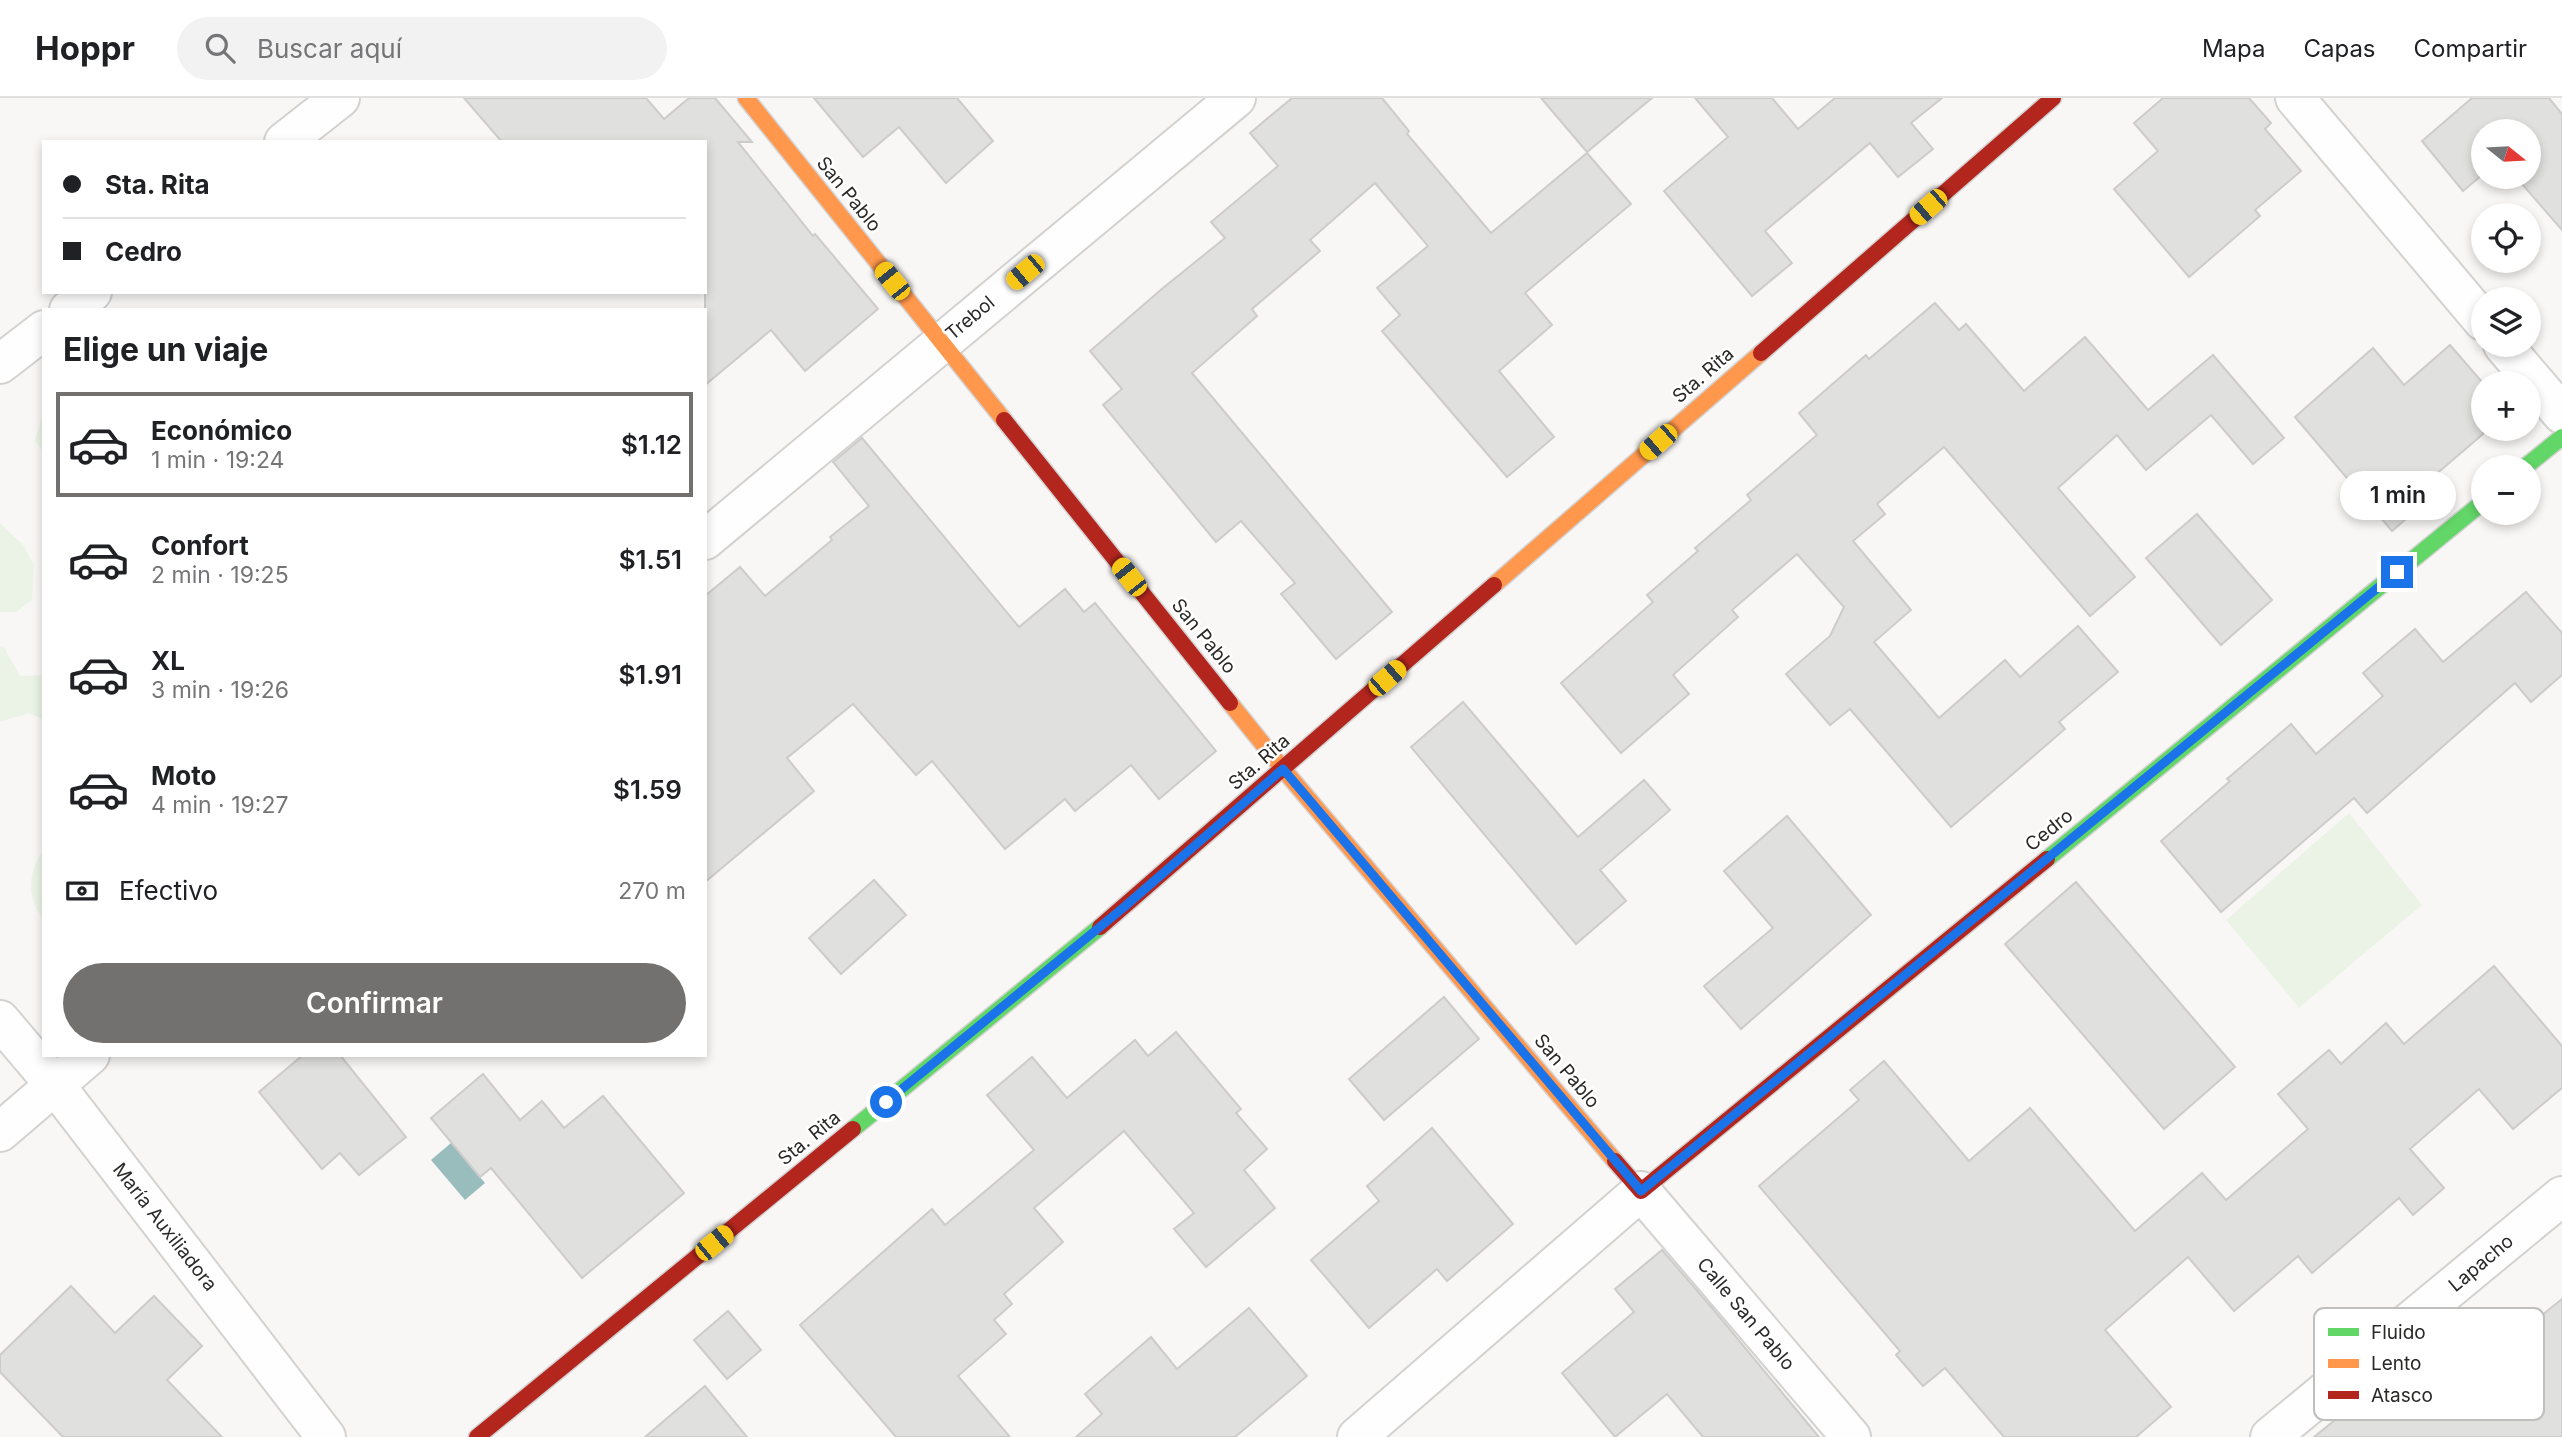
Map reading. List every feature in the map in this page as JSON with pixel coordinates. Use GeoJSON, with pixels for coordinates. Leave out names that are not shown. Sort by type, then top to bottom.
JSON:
{"type":"FeatureCollection","features":[{"type":"Feature","properties":{"kind":"street"},"geometry":{"type":"LineString","coordinates":[[287,140],[340,98]]}},
{"type":"Feature","properties":{"kind":"street","name":"San Pablo"},"geometry":{"type":"LineString","coordinates":[[746,98],[1283,769],[1641,1191]]}},
{"type":"Feature","properties":{"kind":"street","name":"Trebol"},"geometry":{"type":"LineString","coordinates":[[707,538],[1236,98]]}},
{"type":"Feature","properties":{"kind":"street","name":"Sta. Rita"},"geometry":{"type":"LineString","coordinates":[[477,1437],[1123,908],[2053,98]]}},
{"type":"Feature","properties":{"kind":"street"},"geometry":{"type":"LineString","coordinates":[[2295,98],[2471,307]]}},
{"type":"Feature","properties":{"kind":"street"},"geometry":{"type":"LineString","coordinates":[[72,308],[89,294]]}},
{"type":"Feature","properties":{"kind":"street"},"geometry":{"type":"LineString","coordinates":[[0,364],[42,332]]}},
{"type":"Feature","properties":{"kind":"street"},"geometry":{"type":"LineString","coordinates":[[2513,357],[2562,414]]}},
{"type":"Feature","properties":{"kind":"street"},"geometry":{"type":"LineString","coordinates":[[2540,455],[2562,437]]}},
{"type":"Feature","properties":{"kind":"street","name":"Cedro"},"geometry":{"type":"LineString","coordinates":[[1641,1191],[2471,512]]}},
{"type":"Feature","properties":{"kind":"street","name":"María Auxiliadora"},"geometry":{"type":"LineString","coordinates":[[0,1020],[55,1084],[326,1437]]}},
{"type":"Feature","properties":{"kind":"street"},"geometry":{"type":"LineString","coordinates":[[0,1132],[88,1057]]}},
{"type":"Feature","properties":{"kind":"street"},"geometry":{"type":"LineString","coordinates":[[1357,1437],[1641,1191]]}},
{"type":"Feature","properties":{"kind":"street","name":"Calle San Pablo"},"geometry":{"type":"LineString","coordinates":[[1641,1191],[1851,1437]]}},
{"type":"Feature","properties":{"kind":"street","name":"Lapacho"},"geometry":{"type":"LineString","coordinates":[[2426,1308],[2562,1196]]}},
{"type":"Feature","properties":{"kind":"street","name":"Lapacho"},"geometry":{"type":"LineString","coordinates":[[2270,1437],[2314,1401]]}},
{"type":"Feature","properties":{"kind":"shaded area"},"geometry":{"type":"Polygon","coordinates":[[[42,417],[42,450],[35,440],[42,417]]]}},
{"type":"Feature","properties":{"kind":"shaded area"},"geometry":{"type":"Polygon","coordinates":[[[0,523],[24,546],[34,565],[32,600],[16,612],[0,612],[0,523]]]}},
{"type":"Feature","properties":{"kind":"shaded area"},"geometry":{"type":"Polygon","coordinates":[[[0,646],[4,647],[20,676],[42,675],[42,719],[29,713],[0,722],[0,646]]]}},
{"type":"Feature","properties":{"kind":"shaded area"},"geometry":{"type":"Polygon","coordinates":[[[2349,813],[2422,905],[2299,1008],[2226,920],[2349,813]]]}},
{"type":"Feature","properties":{"kind":"shaded area"},"geometry":{"type":"Polygon","coordinates":[[[42,853],[42,916],[31,894],[32,876],[42,853]]]}},
{"type":"Feature","properties":{"kind":"water"},"geometry":{"type":"Polygon","coordinates":[[[451,1143],[485,1183],[465,1200],[431,1160],[451,1143]]]}},
{"type":"Feature","properties":{"kind":"building"},"geometry":{"type":"Polygon","coordinates":[[[464,98],[646,98],[664,119],[689,98],[715,98],[752,142],[738,142],[813,236],[815,234],[878,309],[805,371],[771,330],[707,383],[707,140],[500,140],[464,98]]]}},
{"type":"Feature","properties":{"kind":"building"},"geometry":{"type":"Polygon","coordinates":[[[814,98],[957,98],[993,141],[946,183],[899,127],[863,157],[814,98]]]}},
{"type":"Feature","properties":{"kind":"building"},"geometry":{"type":"Polygon","coordinates":[[[1292,98],[1382,98],[1409,131],[1407,134],[1491,233],[1587,153],[1631,204],[1525,293],[1552,325],[1499,371],[1554,437],[1507,477],[1382,331],[1400,315],[1377,288],[1428,246],[1375,183],[1310,240],[1320,251],[1252,309],[1257,316],[1192,373],[1392,612],[1336,659],[1281,594],[1295,583],[1241,521],[1216,542],[1103,405],[1122,389],[1090,351],[1225,238],[1211,222],[1278,166],[1250,133],[1292,98]]]}},
{"type":"Feature","properties":{"kind":"building"},"geometry":{"type":"Polygon","coordinates":[[[1541,98],[1652,98],[1587,152],[1541,98]]]}},
{"type":"Feature","properties":{"kind":"building"},"geometry":{"type":"Polygon","coordinates":[[[1695,98],[1772,98],[1798,129],[1835,98],[1942,98],[1911,123],[1933,149],[1898,177],[1870,143],[1765,231],[1792,263],[1752,296],[1664,191],[1728,137],[1695,98]]]}},
{"type":"Feature","properties":{"kind":"building"},"geometry":{"type":"Polygon","coordinates":[[[2163,98],[2249,98],[2271,123],[2265,129],[2301,171],[2255,210],[2260,216],[2189,277],[2114,189],[2158,151],[2134,123],[2163,98]]]}},
{"type":"Feature","properties":{"kind":"building"},"geometry":{"type":"Polygon","coordinates":[[[2472,98],[2549,98],[2562,114],[2562,230],[2526,189],[2541,189],[2541,119],[2471,119],[2471,184],[2463,191],[2422,141],[2472,98]]]}},
{"type":"Feature","properties":{"kind":"building"},"geometry":{"type":"Polygon","coordinates":[[[1935,303],[1959,330],[1966,324],[2024,391],[2085,337],[2148,410],[2213,355],[2284,438],[2253,464],[2211,415],[2146,470],[2117,435],[2058,488],[2135,577],[2090,616],[1944,447],[1877,504],[1885,514],[1853,541],[1911,610],[1874,642],[1939,718],[2005,660],[2020,677],[2078,626],[2118,672],[2059,722],[2065,729],[1951,827],[1850,709],[1830,725],[1786,674],[1830,636],[1844,607],[1797,554],[1732,610],[1738,617],[1673,675],[1689,694],[1621,753],[1561,683],[1653,602],[1647,595],[1698,551],[1695,548],[1751,500],[1747,495],[1817,435],[1799,413],[1866,355],[1869,359],[1935,303]]]}},
{"type":"Feature","properties":{"kind":"building"},"geometry":{"type":"Polygon","coordinates":[[[2450,345],[2473,371],[2471,441],[2475,441],[2434,476],[2444,486],[2392,531],[2295,417],[2373,348],[2404,385],[2450,345]]]}},
{"type":"Feature","properties":{"kind":"building"},"geometry":{"type":"Polygon","coordinates":[[[862,438],[1019,627],[1065,589],[1084,612],[1095,603],[1216,751],[1159,799],[1131,765],[1075,811],[1065,799],[1005,849],[932,761],[916,775],[853,704],[787,758],[814,791],[707,880],[707,594],[740,567],[765,596],[869,506],[833,462],[862,438]]]}},
{"type":"Feature","properties":{"kind":"building"},"geometry":{"type":"Polygon","coordinates":[[[2197,514],[2272,600],[2221,645],[2146,558],[2197,514]]]}},
{"type":"Feature","properties":{"kind":"building"},"geometry":{"type":"Polygon","coordinates":[[[2526,592],[2562,633],[2562,675],[2531,702],[2515,683],[2367,813],[2354,798],[2221,912],[2161,841],[2291,724],[2316,754],[2383,696],[2363,673],[2415,629],[2443,662],[2526,592]]]}},
{"type":"Feature","properties":{"kind":"building"},"geometry":{"type":"Polygon","coordinates":[[[1463,702],[1578,837],[1644,780],[1670,810],[1600,870],[1626,901],[1576,944],[1411,747],[1463,702]]]}},
{"type":"Feature","properties":{"kind":"building"},"geometry":{"type":"Polygon","coordinates":[[[1787,816],[1871,915],[1741,1029],[1704,986],[1773,928],[1724,871],[1787,816]]]}},
{"type":"Feature","properties":{"kind":"building"},"geometry":{"type":"Polygon","coordinates":[[[874,880],[906,915],[841,974],[809,938],[874,880]]]}},
{"type":"Feature","properties":{"kind":"building"},"geometry":{"type":"Polygon","coordinates":[[[2076,882],[2235,1067],[2164,1129],[2005,944],[2076,882]]]}},
{"type":"Feature","properties":{"kind":"building"},"geometry":{"type":"Polygon","coordinates":[[[2494,966],[2562,1046],[2562,1088],[2513,1129],[2479,1089],[2410,1149],[2444,1188],[2413,1215],[2399,1198],[2312,1273],[2298,1256],[2234,1311],[2188,1257],[2105,1330],[2171,1407],[2136,1437],[2004,1437],[1945,1368],[1923,1386],[1896,1355],[1900,1351],[1759,1186],[1859,1100],[1850,1090],[1884,1061],[1969,1161],[2030,1108],[2135,1231],[2202,1173],[2226,1200],[2308,1129],[2278,1094],[2329,1050],[2341,1064],[2386,1023],[2404,1044],[2494,966]]]}},
{"type":"Feature","properties":{"kind":"building"},"geometry":{"type":"Polygon","coordinates":[[[1444,997],[1479,1039],[1384,1120],[1349,1079],[1444,997]]]}},
{"type":"Feature","properties":{"kind":"building"},"geometry":{"type":"Polygon","coordinates":[[[1176,1032],[1241,1109],[1236,1113],[1267,1149],[1244,1170],[1275,1208],[1206,1267],[1174,1229],[1194,1213],[1124,1131],[1034,1208],[1063,1242],[1004,1294],[1012,1304],[994,1320],[1006,1334],[958,1376],[1010,1437],[896,1437],[800,1325],[932,1209],[945,1225],[1034,1150],[987,1095],[1032,1057],[1067,1098],[1135,1040],[1148,1056],[1176,1032]]]}},
{"type":"Feature","properties":{"kind":"building"},"geometry":{"type":"Polygon","coordinates":[[[301,1057],[342,1057],[406,1137],[359,1175],[340,1153],[322,1169],[259,1092],[301,1057]]]}},
{"type":"Feature","properties":{"kind":"building"},"geometry":{"type":"Polygon","coordinates":[[[483,1074],[520,1120],[542,1101],[564,1128],[603,1096],[684,1193],[582,1278],[491,1168],[480,1177],[431,1118],[483,1074]]]}},
{"type":"Feature","properties":{"kind":"building"},"geometry":{"type":"Polygon","coordinates":[[[1432,1128],[1513,1224],[1447,1281],[1437,1269],[1369,1328],[1311,1260],[1379,1201],[1367,1186],[1432,1128]]]}},
{"type":"Feature","properties":{"kind":"building"},"geometry":{"type":"Polygon","coordinates":[[[1662,1250],[1819,1437],[1703,1437],[1667,1394],[1615,1437],[1562,1373],[1634,1312],[1615,1289],[1662,1250]]]}},
{"type":"Feature","properties":{"kind":"building"},"geometry":{"type":"Polygon","coordinates":[[[71,1286],[115,1333],[154,1296],[202,1346],[167,1380],[222,1437],[63,1437],[0,1372],[0,1355],[71,1286]]]}},
{"type":"Feature","properties":{"kind":"building"},"geometry":{"type":"Polygon","coordinates":[[[2562,1299],[2562,1437],[2314,1437],[2335,1420],[2544,1420],[2544,1314],[2562,1299]]]}},
{"type":"Feature","properties":{"kind":"building"},"geometry":{"type":"Polygon","coordinates":[[[1249,1308],[1307,1376],[1235,1437],[1076,1437],[1102,1414],[1085,1394],[1151,1337],[1177,1369],[1249,1308]]]}},
{"type":"Feature","properties":{"kind":"building"},"geometry":{"type":"Polygon","coordinates":[[[728,1311],[761,1350],[727,1379],[694,1340],[728,1311]]]}},
{"type":"Feature","properties":{"kind":"building"},"geometry":{"type":"Polygon","coordinates":[[[705,1386],[747,1437],[645,1437],[705,1386]]]}},
{"type":"Feature","properties":{"kind":"traffic: fast"},"geometry":{"type":"LineString","coordinates":[[2540,455],[2562,437]]}},
{"type":"Feature","properties":{"kind":"traffic: fast"},"geometry":{"type":"LineString","coordinates":[[2047,859],[2471,512]]}},
{"type":"Feature","properties":{"kind":"traffic: fast"},"geometry":{"type":"LineString","coordinates":[[853,1129],[1100,927]]}},
{"type":"Feature","properties":{"kind":"traffic: slow"},"geometry":{"type":"LineString","coordinates":[[746,98],[1004,420]]}},
{"type":"Feature","properties":{"kind":"traffic: slow"},"geometry":{"type":"LineString","coordinates":[[1494,585],[1761,353]]}},
{"type":"Feature","properties":{"kind":"traffic: slow"},"geometry":{"type":"LineString","coordinates":[[1230,703],[1615,1161]]}},
{"type":"Feature","properties":{"kind":"traffic: jam"},"geometry":{"type":"LineString","coordinates":[[1761,353],[2053,98]]}},
{"type":"Feature","properties":{"kind":"traffic: jam"},"geometry":{"type":"LineString","coordinates":[[1004,420],[1230,703]]}},
{"type":"Feature","properties":{"kind":"traffic: jam"},"geometry":{"type":"LineString","coordinates":[[1100,927],[1494,585]]}},
{"type":"Feature","properties":{"kind":"traffic: jam"},"geometry":{"type":"LineString","coordinates":[[1615,1161],[1641,1191],[2047,859]]}},
{"type":"Feature","properties":{"kind":"traffic: jam"},"geometry":{"type":"LineString","coordinates":[[477,1437],[853,1129]]}},
{"type":"Feature","properties":{"kind":"route"},"geometry":{"type":"LineString","coordinates":[[886,1102],[1123,908],[1283,769],[1641,1191],[2397,572]]}}]}
